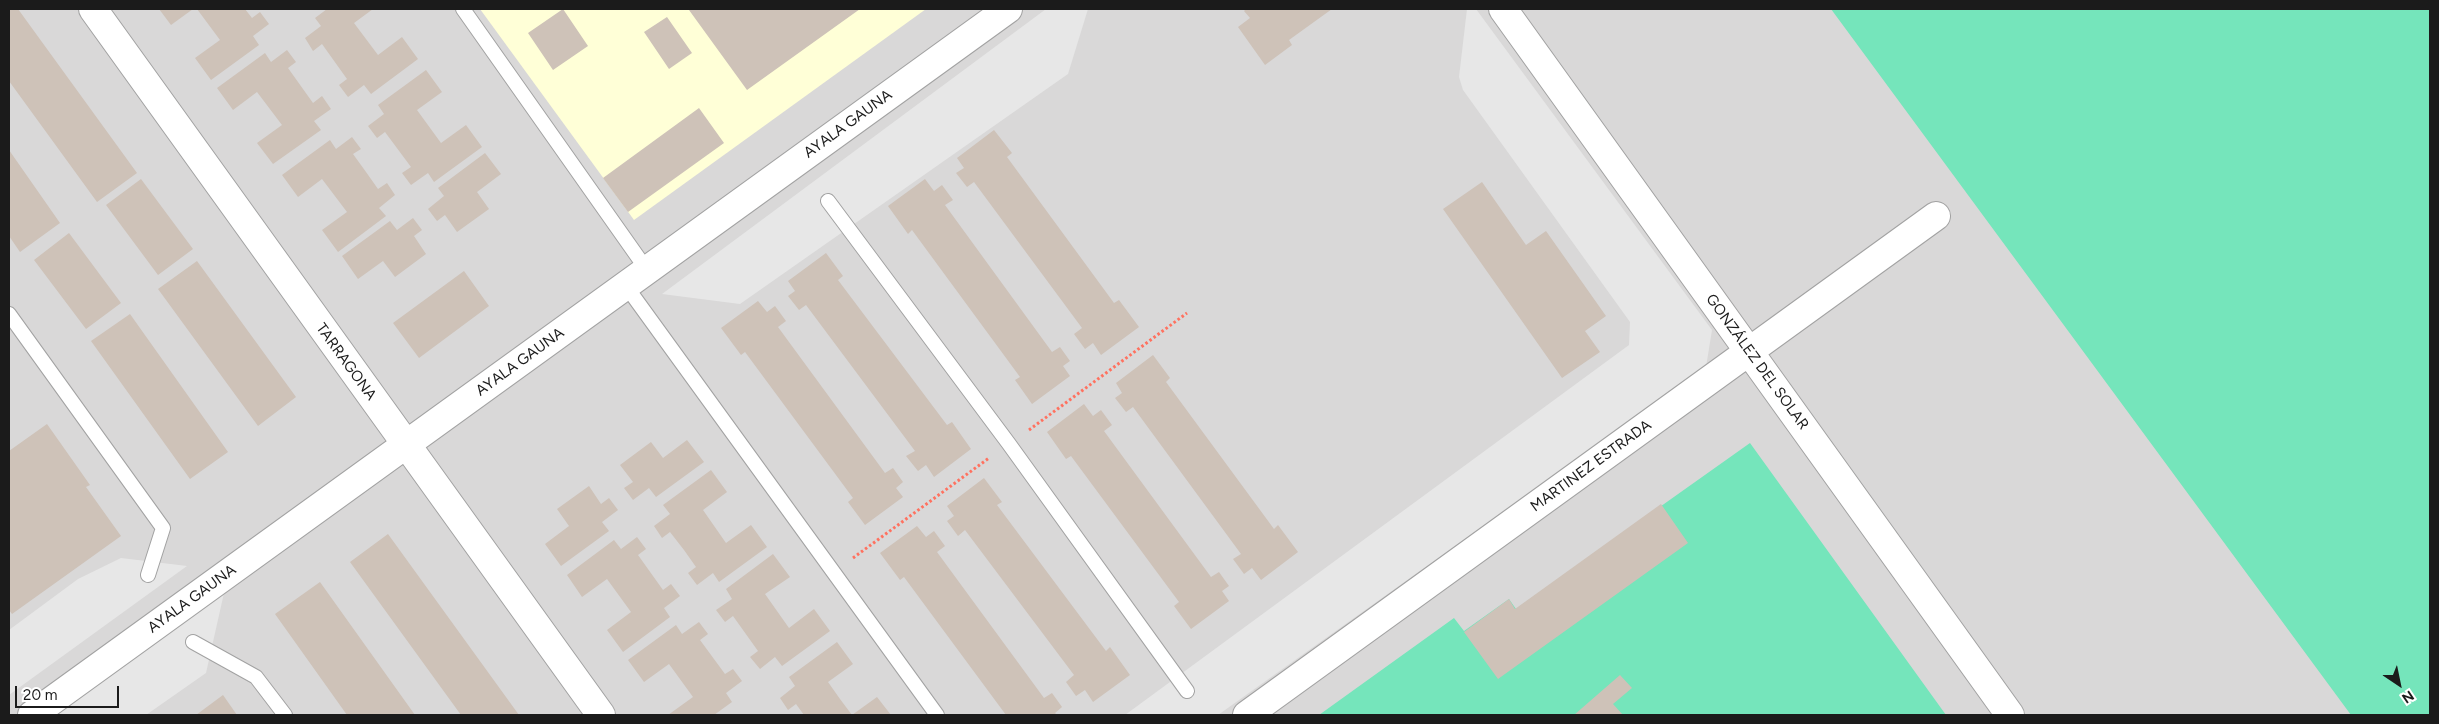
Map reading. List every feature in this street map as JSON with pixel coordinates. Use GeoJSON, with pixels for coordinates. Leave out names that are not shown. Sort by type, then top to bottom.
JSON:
{"type":"FeatureCollection","features":[{"type":"Feature","properties":{"kind":"street","name":"TARRAGONA"},"geometry":{"type":"LineString","coordinates":[[93,9],[601,715]]}},
{"type":"Feature","properties":{"kind":"street","name":"AYALA GAUNA"},"geometry":{"type":"LineString","coordinates":[[32,715],[1008,9]]}},
{"type":"Feature","properties":{"kind":"street","name":"GONZÁLEZ DEL SOLAR"},"geometry":{"type":"LineString","coordinates":[[1503,9],[2010,715]]}},
{"type":"Feature","properties":{"kind":"street","name":"MARTINEZ ESTRADA"},"geometry":{"type":"LineString","coordinates":[[1247,715],[1936,216]]}},
{"type":"Feature","properties":{"kind":"lane"},"geometry":{"type":"LineString","coordinates":[[463,9],[636,278],[937,715]]}},
{"type":"Feature","properties":{"kind":"lane"},"geometry":{"type":"LineString","coordinates":[[828,200],[1009,444],[1187,691]]}},
{"type":"Feature","properties":{"kind":"lane"},"geometry":{"type":"LineString","coordinates":[[9,314],[163,528],[148,575]]}},
{"type":"Feature","properties":{"kind":"lane"},"geometry":{"type":"LineString","coordinates":[[193,642],[256,677],[285,715]]}},
{"type":"Feature","properties":{"kind":"shaded area"},"geometry":{"type":"Polygon","coordinates":[[[9,9],[2430,9],[2430,715],[9,715],[9,9]]]}},
{"type":"Feature","properties":{"kind":"shaded area"},"geometry":{"type":"Polygon","coordinates":[[[480,9],[926,9],[634,220],[480,9]]]}},
{"type":"Feature","properties":{"kind":"shaded area"},"geometry":{"type":"Polygon","coordinates":[[[1046,9],[1088,9],[1068,74],[740,304],[662,294],[1046,9]]]}},
{"type":"Feature","properties":{"kind":"shaded area"},"geometry":{"type":"Polygon","coordinates":[[[1467,9],[1476,9],[1712,330],[1706,367],[1218,715],[1125,715],[1629,345],[1630,322],[1463,90],[1459,77],[1467,9]]]}},
{"type":"Feature","properties":{"kind":"shaded area"},"geometry":{"type":"Polygon","coordinates":[[[121,558],[187,566],[9,695],[9,630],[78,579],[121,558]]]}},
{"type":"Feature","properties":{"kind":"shaded area"},"geometry":{"type":"Polygon","coordinates":[[[224,593],[206,673],[146,715],[54,715],[224,593]]]}},
{"type":"Feature","properties":{"kind":"green space"},"geometry":{"type":"Polygon","coordinates":[[[1831,9],[2430,9],[2430,715],[2351,715],[1831,9]]]}},
{"type":"Feature","properties":{"kind":"green space"},"geometry":{"type":"Polygon","coordinates":[[[1750,443],[1946,715],[1319,715],[1454,618],[1464,631],[1509,599],[1516,609],[1750,443]]]}},
{"type":"Feature","properties":{"kind":"building"},"geometry":{"type":"Polygon","coordinates":[[[9,9],[18,9],[137,173],[97,202],[9,81],[9,9]]]}},
{"type":"Feature","properties":{"kind":"building"},"geometry":{"type":"Polygon","coordinates":[[[159,9],[193,9],[171,25],[159,9]]]}},
{"type":"Feature","properties":{"kind":"building"},"geometry":{"type":"Polygon","coordinates":[[[197,9],[245,9],[252,18],[260,12],[269,24],[253,36],[259,45],[211,80],[195,58],[220,40],[197,9]]]}},
{"type":"Feature","properties":{"kind":"building"},"geometry":{"type":"Polygon","coordinates":[[[327,9],[373,9],[354,23],[378,55],[402,37],[418,59],[371,94],[364,85],[348,97],[339,85],[347,79],[322,44],[313,51],[305,38],[321,26],[315,18],[327,9]]]}},
{"type":"Feature","properties":{"kind":"building"},"geometry":{"type":"Polygon","coordinates":[[[563,9],[588,46],[553,70],[528,33],[563,9]]]}},
{"type":"Feature","properties":{"kind":"building"},"geometry":{"type":"Polygon","coordinates":[[[860,9],[747,90],[689,10],[860,9]]]}},
{"type":"Feature","properties":{"kind":"building"},"geometry":{"type":"Polygon","coordinates":[[[1246,9],[1332,9],[1289,40],[1292,45],[1265,65],[1238,27],[1250,18],[1244,11],[1246,9]]]}},
{"type":"Feature","properties":{"kind":"building"},"geometry":{"type":"Polygon","coordinates":[[[667,17],[692,53],[669,69],[644,32],[667,17]]]}},
{"type":"Feature","properties":{"kind":"building"},"geometry":{"type":"Polygon","coordinates":[[[287,50],[296,62],[288,68],[313,103],[322,96],[331,109],[314,121],[321,130],[273,164],[257,143],[282,125],[257,92],[233,110],[217,88],[265,53],[271,62],[287,50]]]}},
{"type":"Feature","properties":{"kind":"building"},"geometry":{"type":"Polygon","coordinates":[[[426,70],[442,92],[417,110],[441,143],[466,125],[482,147],[434,182],[428,173],[411,185],[402,173],[411,167],[385,132],[377,138],[368,126],[384,114],[378,105],[426,70]]]}},
{"type":"Feature","properties":{"kind":"building"},"geometry":{"type":"Polygon","coordinates":[[[699,108],[724,143],[628,212],[603,178],[699,108]]]}},
{"type":"Feature","properties":{"kind":"building"},"geometry":{"type":"Polygon","coordinates":[[[994,130],[1012,153],[1007,157],[1114,303],[1119,300],[1139,327],[1101,355],[1093,343],[1085,349],[1074,334],[1082,328],[974,182],[967,187],[956,173],[964,168],[957,158],[994,130]]]}},
{"type":"Feature","properties":{"kind":"building"},"geometry":{"type":"Polygon","coordinates":[[[352,137],[361,149],[353,154],[378,189],[387,183],[395,195],[379,208],[386,216],[338,252],[322,230],[347,212],[322,179],[298,197],[282,175],[330,140],[336,149],[352,137]]]}},
{"type":"Feature","properties":{"kind":"building"},"geometry":{"type":"Polygon","coordinates":[[[9,150],[60,223],[20,252],[9,236],[9,150]]]}},
{"type":"Feature","properties":{"kind":"building"},"geometry":{"type":"Polygon","coordinates":[[[485,153],[501,174],[477,192],[489,209],[457,232],[445,215],[437,221],[428,209],[444,196],[438,188],[485,153]]]}},
{"type":"Feature","properties":{"kind":"building"},"geometry":{"type":"Polygon","coordinates":[[[141,179],[193,249],[158,275],[106,205],[141,179]]]}},
{"type":"Feature","properties":{"kind":"building"},"geometry":{"type":"Polygon","coordinates":[[[925,179],[934,191],[942,185],[953,200],[945,205],[1052,352],[1060,347],[1070,361],[1063,366],[1070,376],[1032,404],[1015,380],[1020,377],[912,230],[908,234],[888,206],[925,179]]]}},
{"type":"Feature","properties":{"kind":"building"},"geometry":{"type":"Polygon","coordinates":[[[1482,182],[1526,245],[1546,231],[1606,316],[1585,331],[1600,352],[1562,378],[1443,209],[1482,182]]]}},
{"type":"Feature","properties":{"kind":"building"},"geometry":{"type":"Polygon","coordinates":[[[413,218],[422,230],[414,236],[426,254],[395,277],[383,261],[358,279],[342,256],[390,221],[397,230],[413,218]]]}},
{"type":"Feature","properties":{"kind":"building"},"geometry":{"type":"Polygon","coordinates":[[[69,233],[121,303],[86,329],[34,260],[69,233]]]}},
{"type":"Feature","properties":{"kind":"building"},"geometry":{"type":"Polygon","coordinates":[[[826,253],[843,276],[838,280],[947,425],[952,422],[971,449],[934,477],[926,465],[918,471],[906,456],[915,451],[806,305],[799,310],[788,296],[795,291],[788,281],[826,253]]]}},
{"type":"Feature","properties":{"kind":"building"},"geometry":{"type":"Polygon","coordinates":[[[197,261],[296,397],[258,426],[158,289],[197,261]]]}},
{"type":"Feature","properties":{"kind":"building"},"geometry":{"type":"Polygon","coordinates":[[[464,271],[489,306],[419,358],[393,323],[464,271]]]}},
{"type":"Feature","properties":{"kind":"building"},"geometry":{"type":"Polygon","coordinates":[[[758,301],[767,312],[775,306],[786,321],[778,327],[885,473],[893,468],[903,482],[896,488],[903,497],[865,525],[848,502],[853,498],[745,352],[741,355],[721,328],[758,301]]]}},
{"type":"Feature","properties":{"kind":"building"},"geometry":{"type":"Polygon","coordinates":[[[130,314],[228,452],[190,479],[91,341],[130,314]]]}},
{"type":"Feature","properties":{"kind":"building"},"geometry":{"type":"Polygon","coordinates":[[[1153,355],[1170,378],[1166,382],[1274,529],[1278,525],[1298,552],[1261,580],[1252,568],[1244,574],[1233,559],[1241,554],[1133,407],[1126,412],[1115,398],[1122,393],[1116,383],[1153,355]]]}},
{"type":"Feature","properties":{"kind":"building"},"geometry":{"type":"Polygon","coordinates":[[[1084,404],[1093,416],[1101,410],[1112,425],[1104,431],[1211,577],[1219,572],[1229,586],[1222,591],[1229,601],[1191,629],[1174,606],[1179,602],[1071,456],[1066,459],[1047,432],[1084,404]]]}},
{"type":"Feature","properties":{"kind":"building"},"geometry":{"type":"Polygon","coordinates":[[[47,424],[90,485],[86,487],[121,536],[12,614],[9,610],[9,451],[47,424]]]}},
{"type":"Feature","properties":{"kind":"building"},"geometry":{"type":"Polygon","coordinates":[[[687,440],[704,462],[656,497],[649,488],[633,500],[624,488],[633,482],[620,465],[651,442],[663,458],[687,440]]]}},
{"type":"Feature","properties":{"kind":"building"},"geometry":{"type":"Polygon","coordinates":[[[711,470],[727,492],[703,510],[726,543],[751,525],[767,547],[719,582],[713,573],[697,585],[688,573],[696,567],[684,550],[670,532],[662,538],[654,526],[670,514],[663,505],[711,470]]]}},
{"type":"Feature","properties":{"kind":"building"},"geometry":{"type":"Polygon","coordinates":[[[984,478],[1002,502],[997,505],[1106,651],[1110,647],[1130,675],[1093,702],[1085,690],[1076,696],[1066,682],[1074,675],[965,530],[958,536],[947,521],[954,516],[947,506],[984,478]]]}},
{"type":"Feature","properties":{"kind":"building"},"geometry":{"type":"Polygon","coordinates":[[[589,486],[601,504],[609,498],[618,510],[602,522],[609,531],[561,566],[545,544],[569,526],[557,509],[589,486]]]}},
{"type":"Feature","properties":{"kind":"building"},"geometry":{"type":"Polygon","coordinates":[[[1661,504],[1688,543],[1498,679],[1464,632],[1509,599],[1515,609],[1661,504]]]}},
{"type":"Feature","properties":{"kind":"building"},"geometry":{"type":"Polygon","coordinates":[[[917,526],[926,537],[934,531],[945,546],[937,552],[1044,698],[1052,693],[1062,707],[1055,713],[1057,715],[1006,715],[904,577],[900,580],[880,553],[917,526]]]}},
{"type":"Feature","properties":{"kind":"building"},"geometry":{"type":"Polygon","coordinates":[[[388,534],[519,715],[461,715],[350,562],[388,534]]]}},
{"type":"Feature","properties":{"kind":"building"},"geometry":{"type":"Polygon","coordinates":[[[637,537],[646,549],[638,555],[663,590],[671,584],[680,596],[664,608],[670,617],[623,652],[607,630],[631,612],[607,579],[582,597],[567,575],[614,540],[621,549],[637,537]]]}},
{"type":"Feature","properties":{"kind":"building"},"geometry":{"type":"Polygon","coordinates":[[[773,554],[790,577],[765,594],[789,628],[814,609],[830,631],[782,666],[775,657],[760,669],[750,657],[758,651],[733,616],[725,622],[716,610],[732,599],[726,589],[773,554]]]}},
{"type":"Feature","properties":{"kind":"building"},"geometry":{"type":"Polygon","coordinates":[[[320,582],[415,715],[347,715],[275,614],[320,582]]]}},
{"type":"Feature","properties":{"kind":"building"},"geometry":{"type":"Polygon","coordinates":[[[699,622],[708,634],[700,640],[725,674],[733,669],[742,681],[726,693],[732,702],[714,715],[668,715],[693,697],[669,664],[644,682],[628,660],[676,625],[682,634],[699,622]]]}},
{"type":"Feature","properties":{"kind":"building"},"geometry":{"type":"Polygon","coordinates":[[[837,642],[853,664],[828,682],[852,715],[804,715],[796,704],[788,710],[780,698],[795,686],[789,677],[837,642]]]}},
{"type":"Feature","properties":{"kind":"building"},"geometry":{"type":"Polygon","coordinates":[[[1620,675],[1632,688],[1613,704],[1623,715],[1574,715],[1620,675]]]}},
{"type":"Feature","properties":{"kind":"building"},"geometry":{"type":"Polygon","coordinates":[[[223,695],[237,715],[196,715],[223,695]]]}},
{"type":"Feature","properties":{"kind":"building"},"geometry":{"type":"Polygon","coordinates":[[[877,697],[891,715],[852,715],[877,697]]]}}]}
